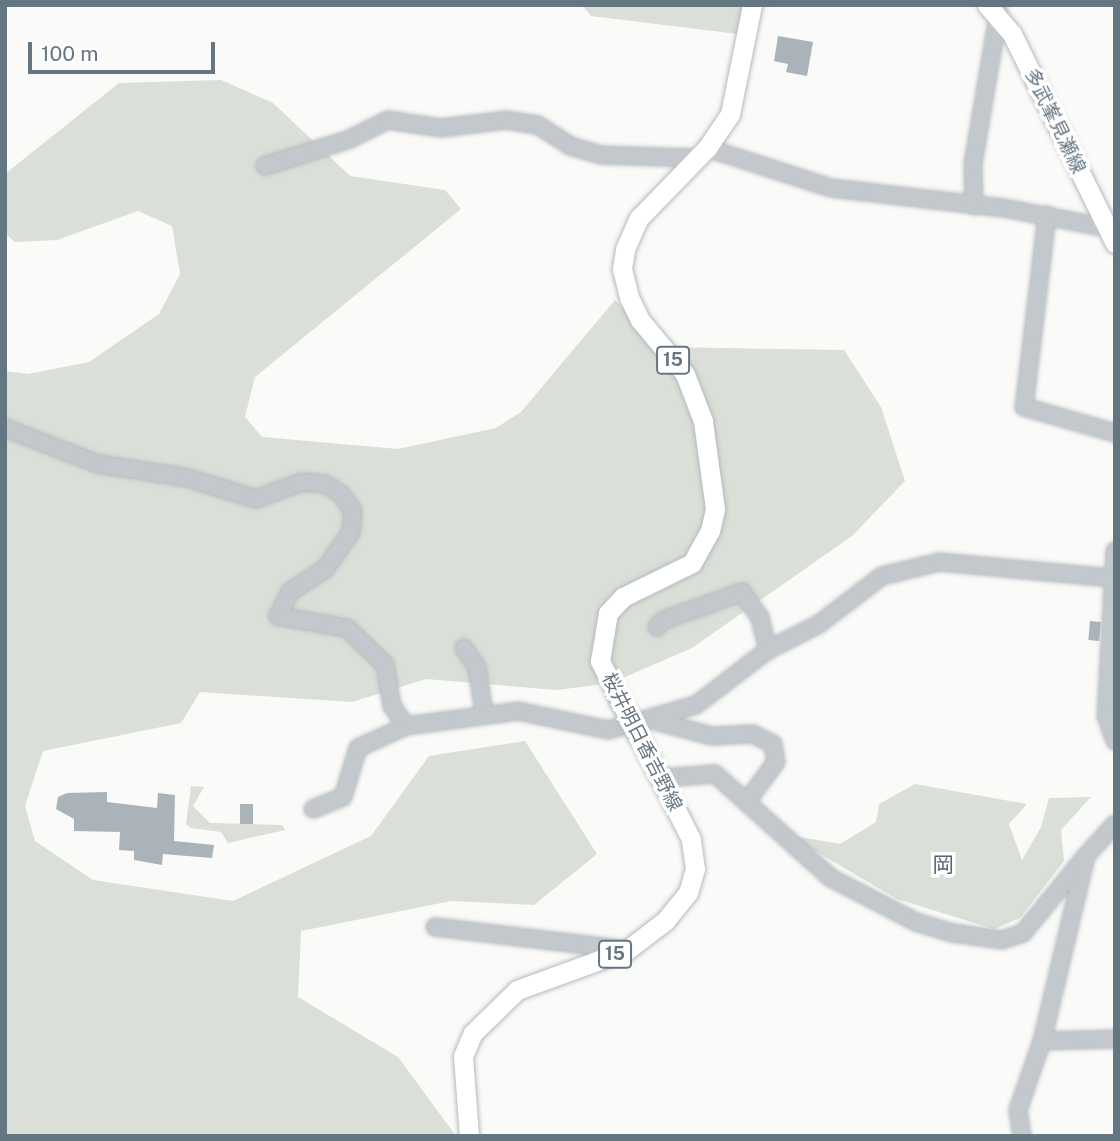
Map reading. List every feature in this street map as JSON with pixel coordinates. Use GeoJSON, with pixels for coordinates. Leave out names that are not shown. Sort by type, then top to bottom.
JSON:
{"type":"FeatureCollection","features":[{"type":"Feature","properties":{"kind":"main road","name":"桜井明日香吉野線"},"geometry":{"type":"LineString","coordinates":[[468,1136],[463,1056],[473,1033],[517,990],[627,950],[673,912],[688,893],[695,869],[691,839],[661,778],[643,726],[621,701],[600,661],[608,612],[623,597],[692,563],[710,531],[715,509],[703,421],[685,374],[640,320],[622,268],[639,218],[700,153],[730,114],[752,5]]}},
{"type":"Feature","properties":{"kind":"main road","name":"多武峯見瀬線"},"geometry":{"type":"LineString","coordinates":[[995,9],[1111,236]]}},
{"type":"Feature","properties":{"kind":"street"},"geometry":{"type":"LineString","coordinates":[[974,206],[973,164],[995,9]]}},
{"type":"Feature","properties":{"kind":"street"},"geometry":{"type":"LineString","coordinates":[[265,166],[350,139],[388,120],[441,128],[506,120],[538,125],[570,146],[601,155],[700,153],[795,180],[1047,215],[1111,236]]}},
{"type":"Feature","properties":{"kind":"street"},"geometry":{"type":"LineString","coordinates":[[1047,215],[1024,407],[1115,433]]}},
{"type":"Feature","properties":{"kind":"street"},"geometry":{"type":"LineString","coordinates":[[5,428],[98,464],[188,478],[256,499],[302,482],[325,484],[341,494],[353,511],[351,532],[326,569],[290,592],[278,616],[347,628],[385,665],[392,706],[406,726]]}},
{"type":"Feature","properties":{"kind":"street"},"geometry":{"type":"LineString","coordinates":[[1115,551],[1106,716],[1115,741]]}},
{"type":"Feature","properties":{"kind":"street"},"geometry":{"type":"LineString","coordinates":[[643,726],[696,705],[768,649],[819,624],[883,576],[939,562],[1113,576]]}},
{"type":"Feature","properties":{"kind":"street"},"geometry":{"type":"LineString","coordinates":[[657,627],[664,620],[743,592],[760,618],[768,649]]}},
{"type":"Feature","properties":{"kind":"street"},"geometry":{"type":"LineString","coordinates":[[464,648],[477,668],[484,712]]}},
{"type":"Feature","properties":{"kind":"street"},"geometry":{"type":"LineString","coordinates":[[313,809],[343,797],[358,748],[406,726],[484,712],[518,711],[608,730],[643,726],[712,736],[763,737],[773,744],[776,762],[748,800]]}},
{"type":"Feature","properties":{"kind":"street"},"geometry":{"type":"LineString","coordinates":[[661,778],[715,774],[748,800],[831,878],[916,922],[978,937],[1009,940],[1023,933],[1115,824]]}},
{"type":"Feature","properties":{"kind":"street"},"geometry":{"type":"LineString","coordinates":[[1022,1136],[1018,1110],[1042,1041],[1086,856]]}},
{"type":"Feature","properties":{"kind":"street"},"geometry":{"type":"LineString","coordinates":[[435,927],[627,950]]}},
{"type":"Feature","properties":{"kind":"street"},"geometry":{"type":"LineString","coordinates":[[1042,1041],[1115,1040]]}},
{"type":"Feature","properties":{"kind":"shaded area"},"geometry":{"type":"Polygon","coordinates":[[[582,5],[746,5],[738,34],[591,16],[582,5]]]}},
{"type":"Feature","properties":{"kind":"shaded area"},"geometry":{"type":"Polygon","coordinates":[[[221,80],[273,103],[350,176],[445,190],[461,209],[255,377],[245,417],[262,437],[398,449],[496,428],[521,412],[615,300],[665,347],[844,350],[881,407],[905,481],[852,536],[692,648],[611,683],[557,690],[426,679],[352,702],[200,692],[181,723],[43,751],[25,806],[35,841],[93,880],[233,901],[371,836],[429,756],[525,741],[597,854],[534,905],[451,901],[301,931],[298,997],[398,1057],[456,1136],[5,1136],[5,371],[28,374],[89,362],[159,314],[180,274],[172,226],[138,211],[57,240],[15,242],[5,233],[5,174],[119,83],[221,80]]]}},
{"type":"Feature","properties":{"kind":"shaded area"},"geometry":{"type":"Polygon","coordinates":[[[915,784],[1027,804],[1009,824],[1022,860],[1041,827],[1049,798],[1091,797],[1061,830],[1064,861],[1020,918],[994,929],[897,899],[788,835],[840,844],[876,822],[879,804],[915,784]]]}},
{"type":"Feature","properties":{"kind":"shaded area"},"geometry":{"type":"Polygon","coordinates":[[[191,786],[204,787],[193,806],[210,823],[282,825],[285,830],[228,843],[221,832],[191,828],[186,824],[191,786]]]}},
{"type":"Feature","properties":{"kind":"building"},"geometry":{"type":"Polygon","coordinates":[[[778,36],[813,42],[807,76],[786,72],[788,64],[774,61],[778,36]]]}},
{"type":"Feature","properties":{"kind":"building"},"geometry":{"type":"Polygon","coordinates":[[[1090,621],[1101,622],[1099,641],[1088,640],[1090,621]]]}},
{"type":"Feature","properties":{"kind":"building"},"geometry":{"type":"Polygon","coordinates":[[[107,792],[107,802],[157,808],[158,793],[175,795],[174,841],[214,845],[212,858],[163,854],[162,865],[134,860],[134,851],[119,850],[120,832],[74,831],[74,819],[56,809],[58,797],[67,793],[107,792]]]}},
{"type":"Feature","properties":{"kind":"building"},"geometry":{"type":"Polygon","coordinates":[[[240,804],[253,804],[253,824],[240,824],[240,804]]]}},
{"type":"Feature","properties":{"kind":"district","name":"岡"},"geometry":{"type":"Point","coordinates":[943,865]}}]}
